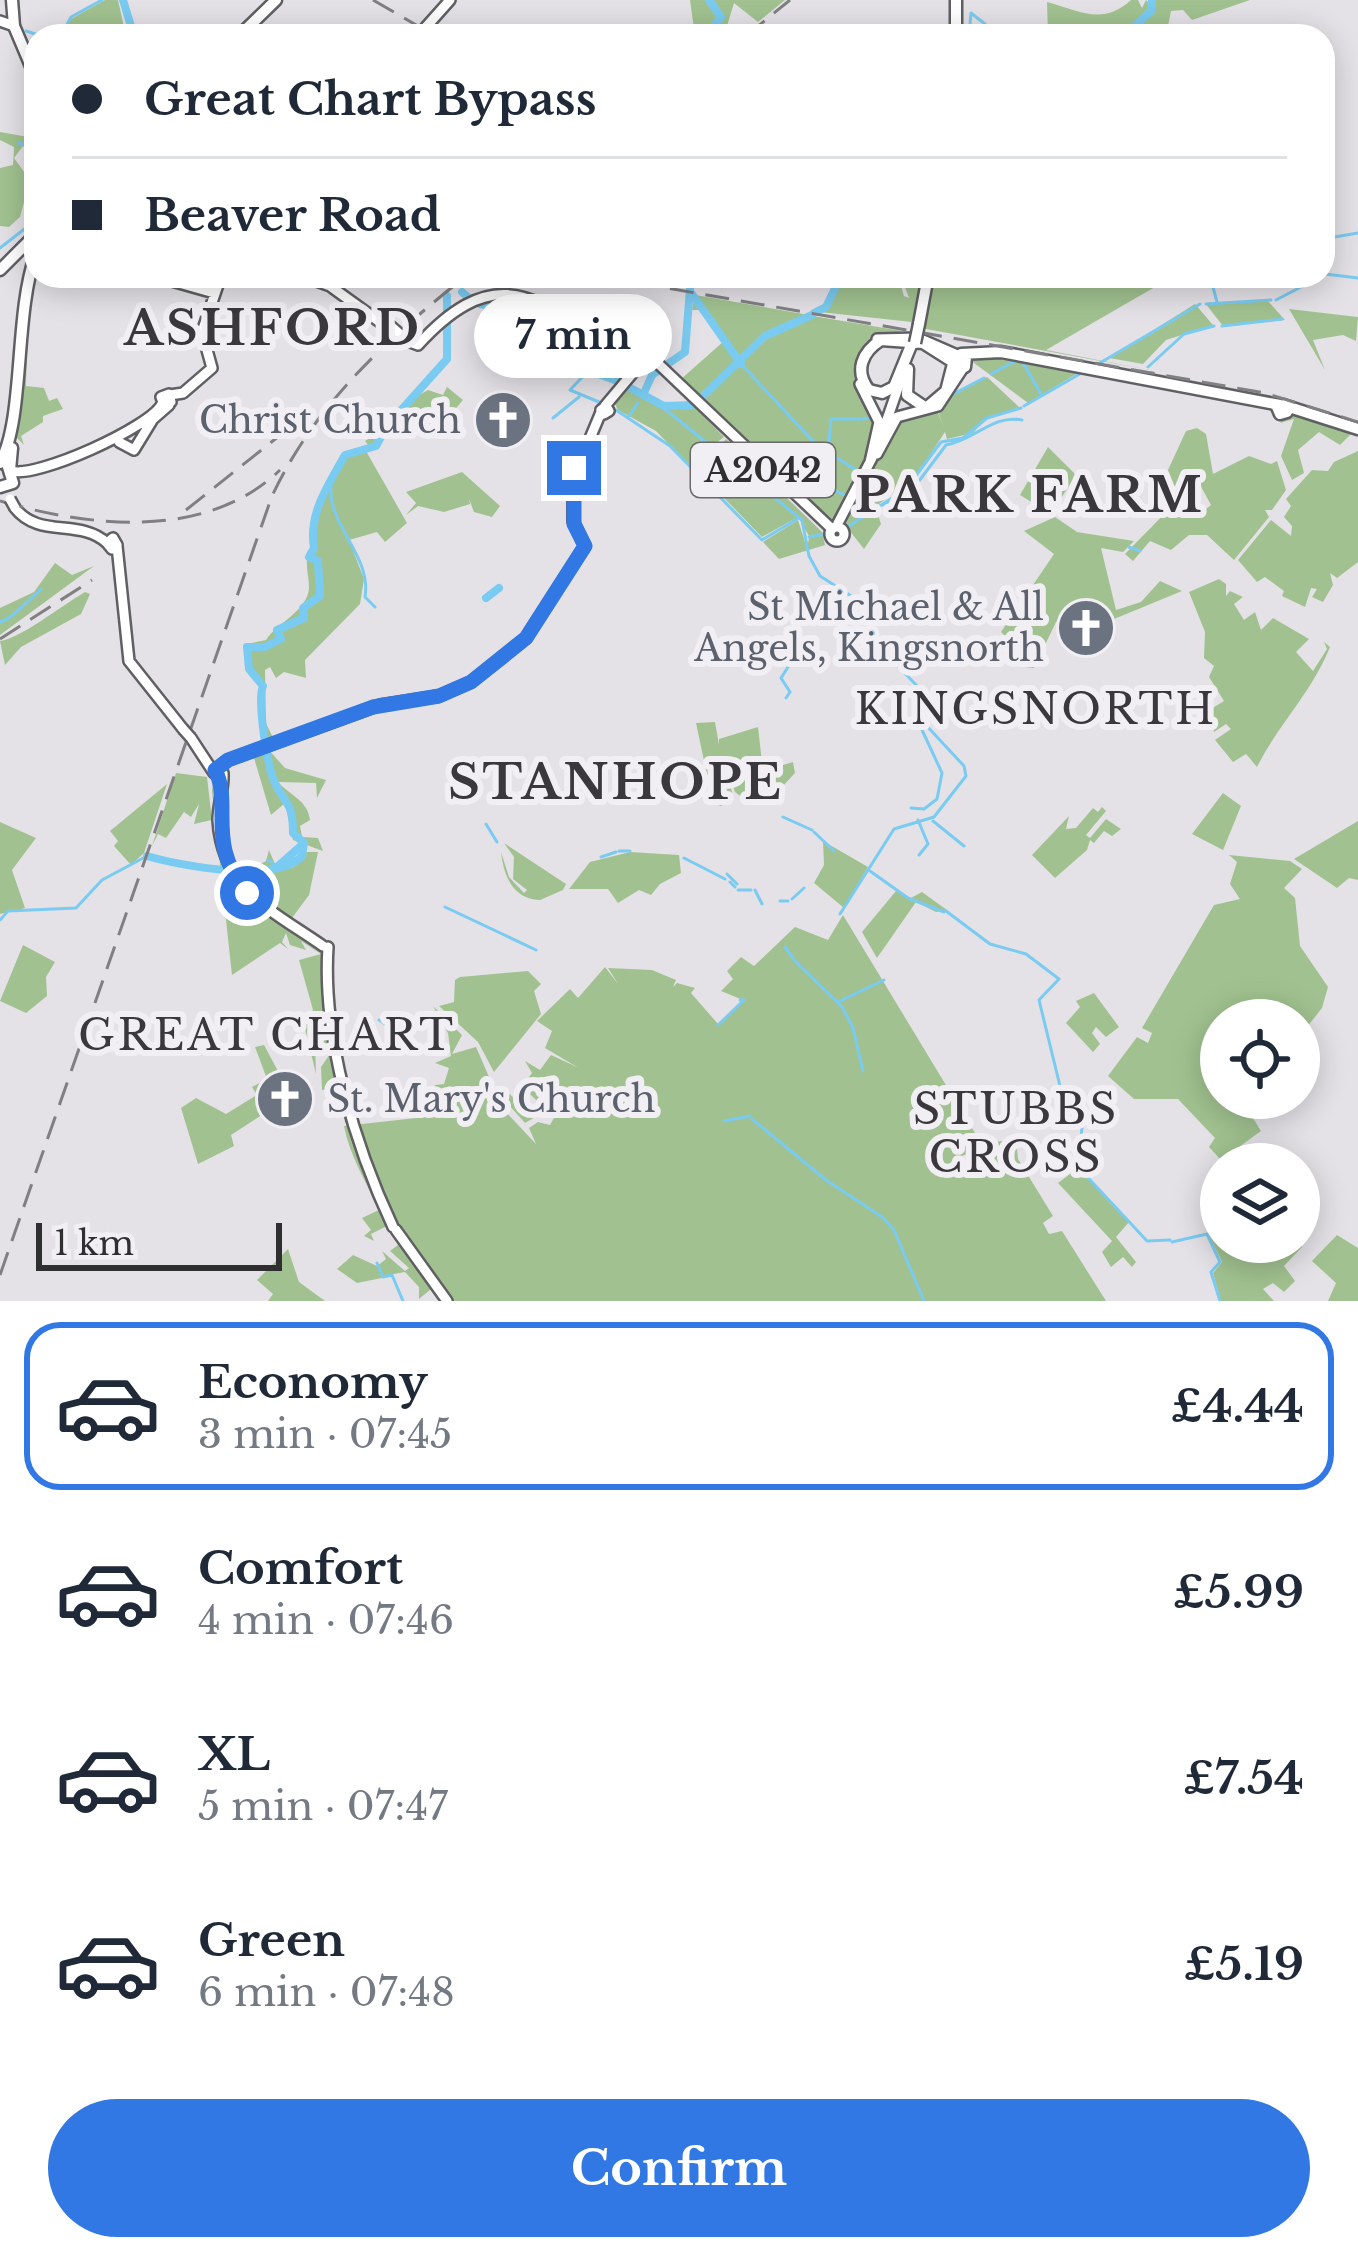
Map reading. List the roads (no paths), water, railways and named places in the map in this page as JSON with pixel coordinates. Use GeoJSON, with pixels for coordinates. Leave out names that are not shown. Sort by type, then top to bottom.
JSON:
{"type":"FeatureCollection","features":[{"type":"Feature","properties":{"kind":"highway"},"geometry":{"type":"LineString","coordinates":[[12,0],[14,26],[24,50]]}},
{"type":"Feature","properties":{"kind":"highway"},"geometry":{"type":"LineString","coordinates":[[247,24],[272,0]]}},
{"type":"Feature","properties":{"kind":"highway"},"geometry":{"type":"LineString","coordinates":[[0,267],[24,243]]}},
{"type":"Feature","properties":{"kind":"highway"},"geometry":{"type":"LineString","coordinates":[[8,486],[8,441],[28,288]]}},
{"type":"Feature","properties":{"kind":"highway"},"geometry":{"type":"LineString","coordinates":[[8,486],[33,288]]}},
{"type":"Feature","properties":{"kind":"highway"},"geometry":{"type":"LineString","coordinates":[[924,288],[907,364],[907,395],[926,408],[940,402],[959,360],[982,350],[1282,407],[1358,430]]}},
{"type":"Feature","properties":{"kind":"highway"},"geometry":{"type":"LineString","coordinates":[[907,364],[886,393],[874,393],[863,383],[863,358],[889,338],[931,346],[959,360]]}},
{"type":"Feature","properties":{"kind":"main road"},"geometry":{"type":"LineString","coordinates":[[429,24],[450,0]]}},
{"type":"Feature","properties":{"kind":"main road"},"geometry":{"type":"LineString","coordinates":[[0,21],[14,26]]}},
{"type":"Feature","properties":{"kind":"main road"},"geometry":{"type":"LineString","coordinates":[[193,288],[213,294]]}},
{"type":"Feature","properties":{"kind":"main road"},"geometry":{"type":"LineString","coordinates":[[216,288],[202,328],[204,353],[213,369],[119,438],[8,486],[40,524],[86,528],[113,547],[130,663],[219,770],[218,822],[232,870],[268,913],[324,946],[351,1118],[370,1178],[425,1276],[447,1301]]}},
{"type":"Feature","properties":{"kind":"main road","name":"A2042"},"geometry":{"type":"LineString","coordinates":[[333,288],[417,344],[454,315],[520,289],[540,295],[639,360]]}},
{"type":"Feature","properties":{"kind":"main road","name":"A2042"},"geometry":{"type":"LineString","coordinates":[[485,299],[531,295],[626,353],[663,368],[835,531]]}},
{"type":"Feature","properties":{"kind":"main road"},"geometry":{"type":"LineString","coordinates":[[898,335],[959,360],[938,406],[897,417],[874,458],[879,422],[857,374],[865,348],[880,337],[898,335]]}},
{"type":"Feature","properties":{"kind":"main road"},"geometry":{"type":"LineString","coordinates":[[219,770],[268,745],[348,717],[454,691],[516,647],[553,601],[586,539],[574,524],[575,471],[605,410],[639,360]]}},
{"type":"Feature","properties":{"kind":"main road","name":"A2042"},"geometry":{"type":"LineString","coordinates":[[835,531],[874,458],[907,364]]}},
{"type":"Feature","properties":{"kind":"main road","name":"A2042"},"geometry":{"type":"LineString","coordinates":[[663,368],[835,531]]}},
{"type":"Feature","properties":{"kind":"main road"},"geometry":{"type":"LineString","coordinates":[[119,438],[134,450],[168,401]]}},
{"type":"Feature","properties":{"kind":"waterway"},"geometry":{"type":"LineString","coordinates":[[67,24],[71,17],[102,0]]}},
{"type":"Feature","properties":{"kind":"waterway"},"geometry":{"type":"LineString","coordinates":[[123,0],[130,24]]}},
{"type":"Feature","properties":{"kind":"waterway"},"geometry":{"type":"LineString","coordinates":[[709,0],[721,17],[715,24]]}},
{"type":"Feature","properties":{"kind":"waterway"},"geometry":{"type":"LineString","coordinates":[[1137,24],[1151,11],[1152,0]]}},
{"type":"Feature","properties":{"kind":"waterway"},"geometry":{"type":"LineString","coordinates":[[970,24],[971,13],[985,24]]}},
{"type":"Feature","properties":{"kind":"waterway"},"geometry":{"type":"LineString","coordinates":[[19,143],[24,145]]}},
{"type":"Feature","properties":{"kind":"waterway"},"geometry":{"type":"LineString","coordinates":[[0,248],[24,229]]}},
{"type":"Feature","properties":{"kind":"waterway"},"geometry":{"type":"LineString","coordinates":[[1335,237],[1358,233]]}},
{"type":"Feature","properties":{"kind":"waterway"},"geometry":{"type":"LineString","coordinates":[[1335,275],[1358,278]]}},
{"type":"Feature","properties":{"kind":"waterway"},"geometry":{"type":"LineString","coordinates":[[644,393],[652,375],[685,352],[690,288]]}},
{"type":"Feature","properties":{"kind":"waterway"},"geometry":{"type":"LineString","coordinates":[[814,313],[826,307],[835,288]]}},
{"type":"Feature","properties":{"kind":"waterway"},"geometry":{"type":"LineString","coordinates":[[1213,288],[1217,302]]}},
{"type":"Feature","properties":{"kind":"waterway"},"geometry":{"type":"LineString","coordinates":[[1276,300],[1299,288]]}},
{"type":"Feature","properties":{"kind":"waterway"},"geometry":{"type":"LineString","coordinates":[[462,292],[471,300]]}},
{"type":"Feature","properties":{"kind":"waterway"},"geometry":{"type":"LineString","coordinates":[[692,294],[741,364]]}},
{"type":"Feature","properties":{"kind":"waterway"},"geometry":{"type":"LineString","coordinates":[[147,856],[252,871],[290,864],[302,856],[304,843],[293,833],[290,809],[271,773],[262,718],[263,686],[249,669],[247,647],[265,647],[281,639],[277,630],[304,618],[303,608],[320,596],[318,561],[309,557],[321,500],[345,455],[376,446],[387,426],[447,359],[447,296]]}},
{"type":"Feature","properties":{"kind":"waterway"},"geometry":{"type":"LineString","coordinates":[[1206,304],[1271,300]]}},
{"type":"Feature","properties":{"kind":"waterway"},"geometry":{"type":"LineString","coordinates":[[480,304],[524,312],[569,345],[585,369],[620,382]]}},
{"type":"Feature","properties":{"kind":"waterway"},"geometry":{"type":"LineString","coordinates":[[1093,367],[1200,304]]}},
{"type":"Feature","properties":{"kind":"waterway"},"geometry":{"type":"LineString","coordinates":[[698,401],[765,336],[812,315]]}},
{"type":"Feature","properties":{"kind":"waterway"},"geometry":{"type":"LineString","coordinates":[[1222,326],[1282,319]]}},
{"type":"Feature","properties":{"kind":"waterway"},"geometry":{"type":"LineString","coordinates":[[1148,367],[1184,334],[1214,326]]}},
{"type":"Feature","properties":{"kind":"waterway"},"geometry":{"type":"LineString","coordinates":[[991,374],[1015,361]]}},
{"type":"Feature","properties":{"kind":"waterway"},"geometry":{"type":"LineString","coordinates":[[1022,361],[1041,394]]}},
{"type":"Feature","properties":{"kind":"waterway"},"geometry":{"type":"LineString","coordinates":[[741,364],[824,453]]}},
{"type":"Feature","properties":{"kind":"waterway"},"geometry":{"type":"LineString","coordinates":[[588,371],[570,390],[599,402]]}},
{"type":"Feature","properties":{"kind":"waterway"},"geometry":{"type":"LineString","coordinates":[[1024,406],[1085,371]]}},
{"type":"Feature","properties":{"kind":"waterway"},"geometry":{"type":"LineString","coordinates":[[953,394],[984,378]]}},
{"type":"Feature","properties":{"kind":"waterway"},"geometry":{"type":"LineString","coordinates":[[623,384],[664,406],[692,405]]}},
{"type":"Feature","properties":{"kind":"waterway"},"geometry":{"type":"LineString","coordinates":[[553,418],[579,397]]}},
{"type":"Feature","properties":{"kind":"waterway"},"geometry":{"type":"LineString","coordinates":[[629,416],[638,403]]}},
{"type":"Feature","properties":{"kind":"waterway"},"geometry":{"type":"LineString","coordinates":[[660,405],[802,520],[809,556],[820,576],[859,601],[876,633],[874,641],[919,688],[922,730],[942,773],[937,799],[924,809],[911,808]]}},
{"type":"Feature","properties":{"kind":"waterway"},"geometry":{"type":"LineString","coordinates":[[846,528],[906,489],[941,442],[963,438],[987,418],[1021,408]]}},
{"type":"Feature","properties":{"kind":"waterway"},"geometry":{"type":"LineString","coordinates":[[616,410],[670,446],[762,540],[797,519]]}},
{"type":"Feature","properties":{"kind":"waterway"},"geometry":{"type":"LineString","coordinates":[[863,419],[869,418]]}},
{"type":"Feature","properties":{"kind":"waterway"},"geometry":{"type":"LineString","coordinates":[[829,443],[831,419],[860,419]]}},
{"type":"Feature","properties":{"kind":"waterway"},"geometry":{"type":"LineString","coordinates":[[883,505],[919,481],[946,445],[1002,421],[1022,420]]}},
{"type":"Feature","properties":{"kind":"waterway"},"geometry":{"type":"LineString","coordinates":[[789,467],[821,456],[827,447]]}},
{"type":"Feature","properties":{"kind":"waterway"},"geometry":{"type":"LineString","coordinates":[[696,471],[712,450]]}},
{"type":"Feature","properties":{"kind":"waterway"},"geometry":{"type":"LineString","coordinates":[[827,452],[836,458]]}},
{"type":"Feature","properties":{"kind":"waterway"},"geometry":{"type":"LineString","coordinates":[[763,458],[847,496]]}},
{"type":"Feature","properties":{"kind":"waterway"},"geometry":{"type":"LineString","coordinates":[[839,459],[857,471]]}},
{"type":"Feature","properties":{"kind":"waterway"},"geometry":{"type":"LineString","coordinates":[[331,485],[336,514],[362,568],[365,597],[375,607]]}},
{"type":"Feature","properties":{"kind":"waterway"},"geometry":{"type":"LineString","coordinates":[[861,501],[876,506]]}},
{"type":"Feature","properties":{"kind":"waterway"},"geometry":{"type":"LineString","coordinates":[[809,537],[824,534]]}},
{"type":"Feature","properties":{"kind":"waterway"},"geometry":{"type":"LineString","coordinates":[[1129,547],[1140,551]]}},
{"type":"Feature","properties":{"kind":"waterway"},"geometry":{"type":"LineString","coordinates":[[486,598],[499,588]]}},
{"type":"Feature","properties":{"kind":"waterway"},"geometry":{"type":"LineString","coordinates":[[24,605],[41,589]]}},
{"type":"Feature","properties":{"kind":"waterway"},"geometry":{"type":"LineString","coordinates":[[9,618],[22,607]]}},
{"type":"Feature","properties":{"kind":"waterway"},"geometry":{"type":"LineString","coordinates":[[0,622],[7,619]]}},
{"type":"Feature","properties":{"kind":"waterway"},"geometry":{"type":"LineString","coordinates":[[786,698],[790,692],[781,678],[790,664]]}},
{"type":"Feature","properties":{"kind":"waterway"},"geometry":{"type":"LineString","coordinates":[[840,914],[894,829],[934,817],[966,776],[964,766],[924,723]]}},
{"type":"Feature","properties":{"kind":"waterway"},"geometry":{"type":"LineString","coordinates":[[783,817],[812,830]]}},
{"type":"Feature","properties":{"kind":"waterway"},"geometry":{"type":"LineString","coordinates":[[918,820],[928,844],[919,855]]}},
{"type":"Feature","properties":{"kind":"waterway"},"geometry":{"type":"LineString","coordinates":[[933,821],[964,846]]}},
{"type":"Feature","properties":{"kind":"waterway"},"geometry":{"type":"LineString","coordinates":[[486,824],[497,842]]}},
{"type":"Feature","properties":{"kind":"waterway"},"geometry":{"type":"LineString","coordinates":[[814,832],[834,851]]}},
{"type":"Feature","properties":{"kind":"waterway"},"geometry":{"type":"LineString","coordinates":[[277,867],[303,844]]}},
{"type":"Feature","properties":{"kind":"waterway"},"geometry":{"type":"LineString","coordinates":[[619,851],[630,851]]}},
{"type":"Feature","properties":{"kind":"waterway"},"geometry":{"type":"LineString","coordinates":[[601,857],[616,852]]}},
{"type":"Feature","properties":{"kind":"waterway"},"geometry":{"type":"LineString","coordinates":[[0,920],[8,911],[76,908],[102,880],[147,856]]}},
{"type":"Feature","properties":{"kind":"waterway"},"geometry":{"type":"LineString","coordinates":[[684,858],[725,879]]}},
{"type":"Feature","properties":{"kind":"waterway"},"geometry":{"type":"LineString","coordinates":[[268,860],[276,866]]}},
{"type":"Feature","properties":{"kind":"waterway"},"geometry":{"type":"LineString","coordinates":[[870,871],[908,898],[944,912]]}},
{"type":"Feature","properties":{"kind":"waterway"},"geometry":{"type":"LineString","coordinates":[[727,874],[737,884]]}},
{"type":"Feature","properties":{"kind":"waterway"},"geometry":{"type":"LineString","coordinates":[[730,882],[735,887]]}},
{"type":"Feature","properties":{"kind":"waterway"},"geometry":{"type":"LineString","coordinates":[[792,899],[804,888]]}},
{"type":"Feature","properties":{"kind":"waterway"},"geometry":{"type":"LineString","coordinates":[[738,890],[751,890]]}},
{"type":"Feature","properties":{"kind":"waterway"},"geometry":{"type":"LineString","coordinates":[[755,890],[762,904]]}},
{"type":"Feature","properties":{"kind":"waterway"},"geometry":{"type":"LineString","coordinates":[[780,901],[788,901]]}},
{"type":"Feature","properties":{"kind":"waterway"},"geometry":{"type":"LineString","coordinates":[[445,907],[536,950]]}},
{"type":"Feature","properties":{"kind":"waterway"},"geometry":{"type":"LineString","coordinates":[[250,911],[256,912]]}},
{"type":"Feature","properties":{"kind":"waterway"},"geometry":{"type":"LineString","coordinates":[[946,911],[990,944],[1026,954],[1059,979],[1039,1000],[1060,1086],[1082,1126],[1079,1168],[1147,1241],[1170,1240]]}},
{"type":"Feature","properties":{"kind":"waterway"},"geometry":{"type":"LineString","coordinates":[[785,947],[793,958]]}},
{"type":"Feature","properties":{"kind":"waterway"},"geometry":{"type":"LineString","coordinates":[[794,960],[842,1007],[852,1026]]}},
{"type":"Feature","properties":{"kind":"waterway"},"geometry":{"type":"LineString","coordinates":[[838,1002],[884,980]]}},
{"type":"Feature","properties":{"kind":"waterway"},"geometry":{"type":"LineString","coordinates":[[718,1025],[744,1000],[740,1000]]}},
{"type":"Feature","properties":{"kind":"waterway"},"geometry":{"type":"LineString","coordinates":[[379,1020],[412,1041]]}},
{"type":"Feature","properties":{"kind":"waterway"},"geometry":{"type":"LineString","coordinates":[[853,1028],[863,1071]]}},
{"type":"Feature","properties":{"kind":"waterway"},"geometry":{"type":"LineString","coordinates":[[724,1121],[750,1116]]}},
{"type":"Feature","properties":{"kind":"waterway"},"geometry":{"type":"LineString","coordinates":[[752,1119],[826,1180],[882,1217],[894,1230],[924,1301]]}},
{"type":"Feature","properties":{"kind":"waterway"},"geometry":{"type":"LineString","coordinates":[[1172,1242],[1207,1234],[1220,1262],[1211,1272],[1220,1301]]}},
{"type":"Feature","properties":{"kind":"waterway"},"geometry":{"type":"LineString","coordinates":[[377,1263],[383,1277],[392,1275],[403,1301]]}},
{"type":"Feature","properties":{"kind":"railway"},"geometry":{"type":"LineString","coordinates":[[373,0],[414,24]]}},
{"type":"Feature","properties":{"kind":"railway"},"geometry":{"type":"LineString","coordinates":[[761,24],[790,0]]}},
{"type":"Feature","properties":{"kind":"railway"},"geometry":{"type":"LineString","coordinates":[[0,1275],[272,496],[332,402],[452,288]]}},
{"type":"Feature","properties":{"kind":"railway"},"geometry":{"type":"LineString","coordinates":[[667,288],[1265,393],[1358,422]]}},
{"type":"Feature","properties":{"kind":"railway"},"geometry":{"type":"LineString","coordinates":[[186,510],[308,413]]}},
{"type":"Feature","properties":{"kind":"railway"},"geometry":{"type":"LineString","coordinates":[[0,501],[71,517],[146,522],[218,508],[250,493],[280,470]]}},
{"type":"Feature","properties":{"kind":"railway"},"geometry":{"type":"LineString","coordinates":[[0,639],[92,580]]}},
{"type":"Feature","properties":{"kind":"place","name":"Christ Church"},"geometry":{"type":"Point","coordinates":[503,420]}},
{"type":"Feature","properties":{"kind":"place","name":"St Michael & All Angels, Kingsnorth"},"geometry":{"type":"Point","coordinates":[1086,628]}},
{"type":"Feature","properties":{"kind":"place","name":"St. Mary's Church"},"geometry":{"type":"Point","coordinates":[285,1099]}},
{"type":"Feature","properties":{"kind":"district","name":"ASHFORD"},"geometry":{"type":"Point","coordinates":[273,328]}},
{"type":"Feature","properties":{"kind":"district","name":"PARK FARM"},"geometry":{"type":"Point","coordinates":[1030,495]}},
{"type":"Feature","properties":{"kind":"district","name":"KINGSNORTH"},"geometry":{"type":"Point","coordinates":[1036,709]}},
{"type":"Feature","properties":{"kind":"district","name":"STANHOPE"},"geometry":{"type":"Point","coordinates":[616,782]}},
{"type":"Feature","properties":{"kind":"district","name":"GREAT CHART"},"geometry":{"type":"Point","coordinates":[267,1035]}},
{"type":"Feature","properties":{"kind":"district","name":"STUBBS CROSS"},"geometry":{"type":"Point","coordinates":[1016,1133]}}]}
